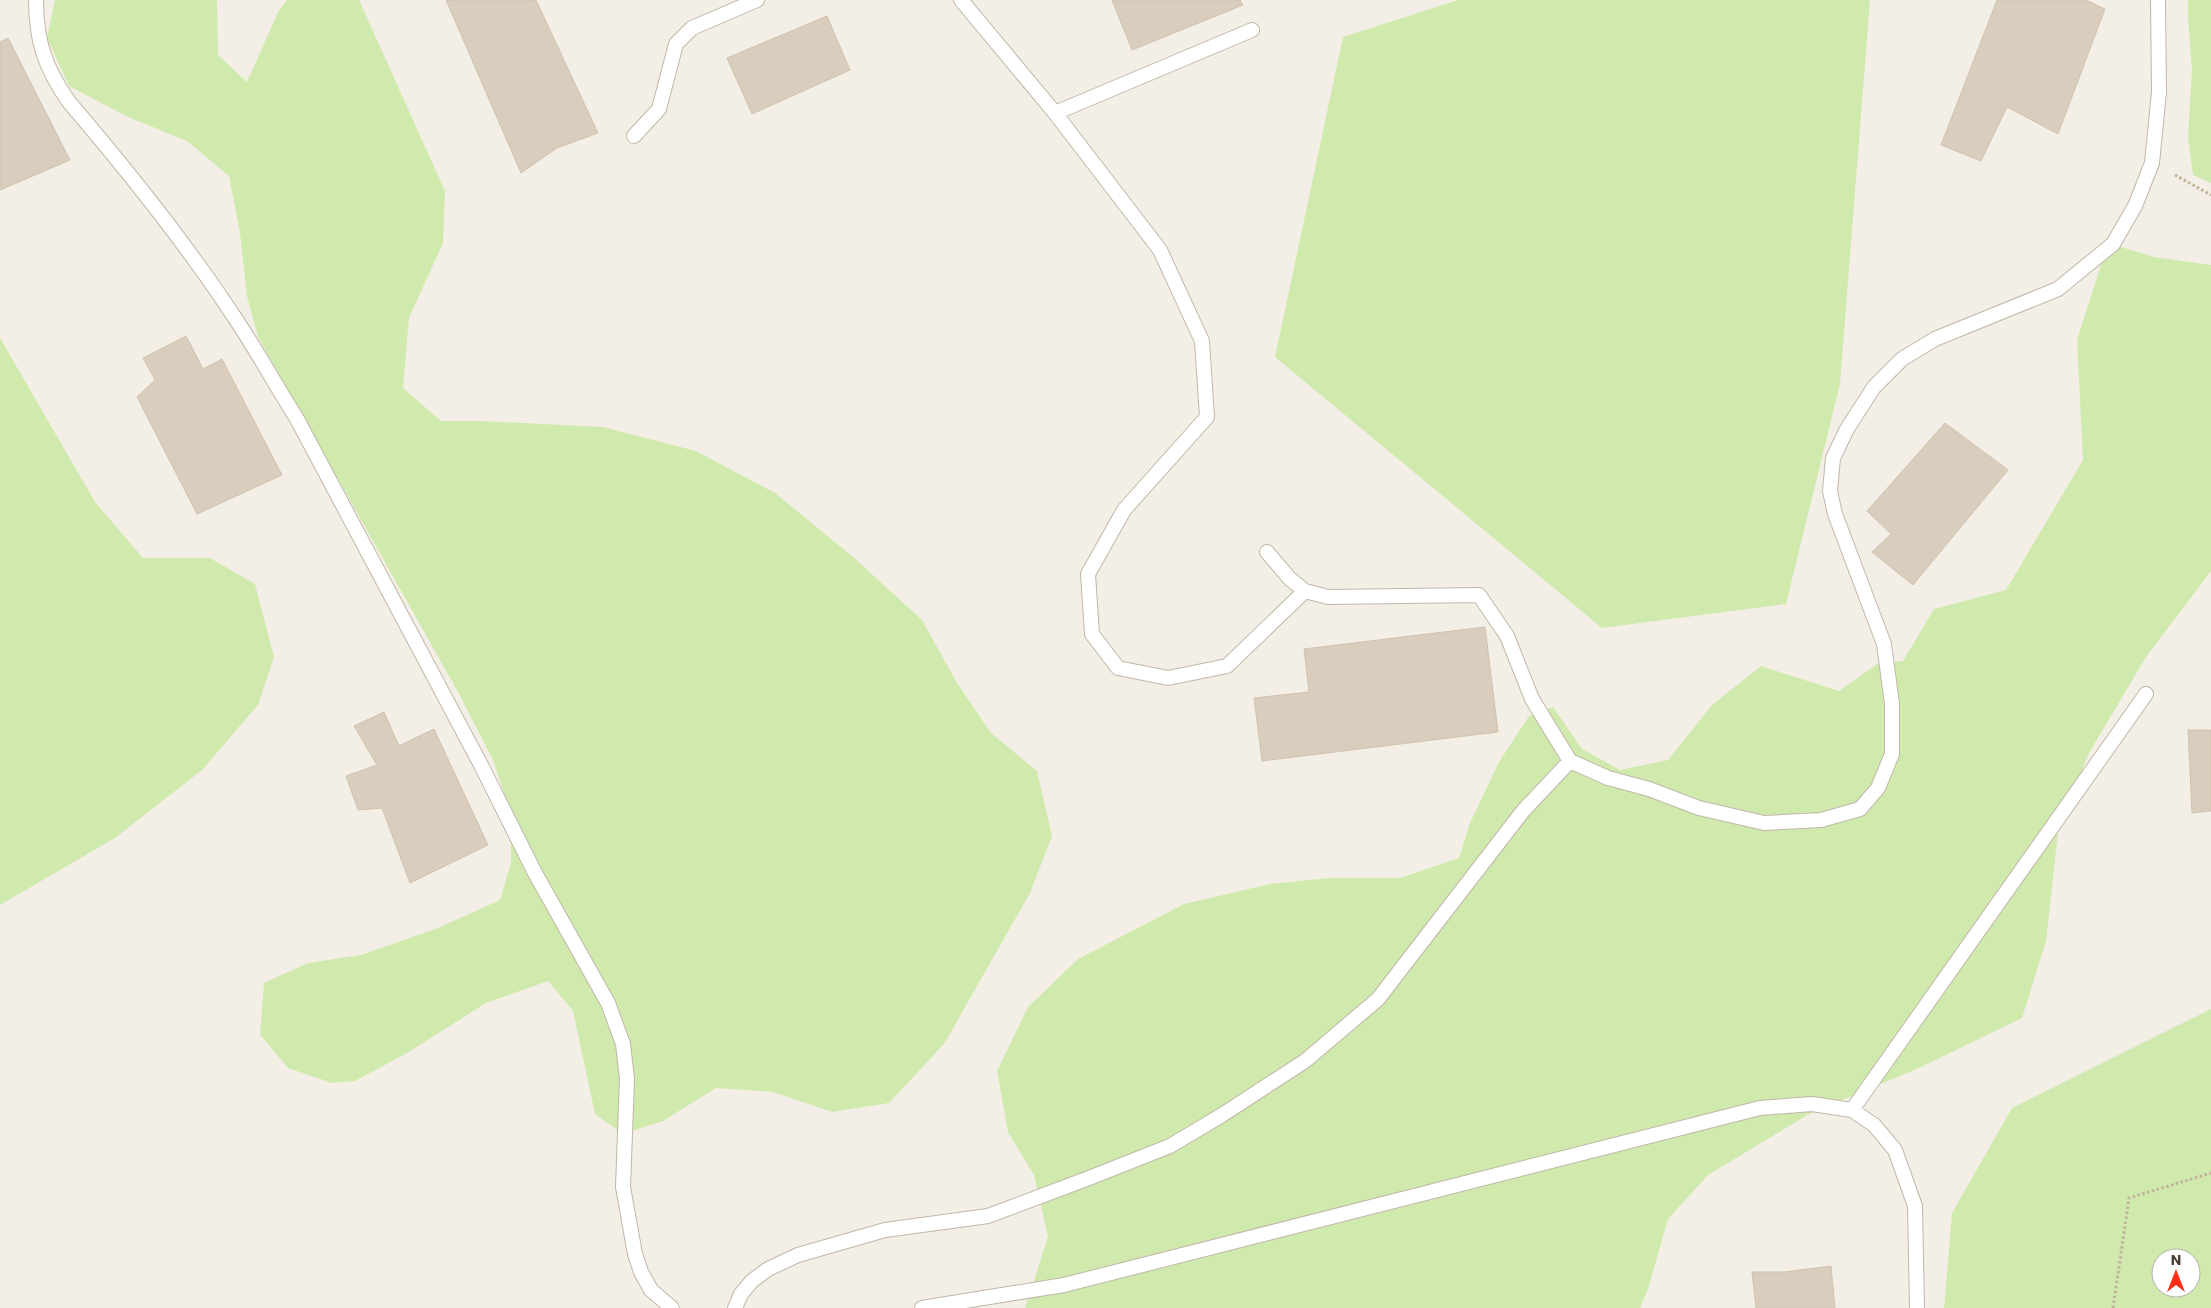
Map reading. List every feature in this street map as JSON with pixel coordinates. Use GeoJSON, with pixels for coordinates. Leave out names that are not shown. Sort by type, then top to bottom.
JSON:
{"type":"FeatureCollection","features":[{"type":"Feature","properties":{"kind":"lane"},"geometry":{"type":"LineString","coordinates":[[36,0],[38,38],[44,58],[55,81],[69,102],[196,262],[236,319],[269,373],[296,419],[482,767],[535,873],[608,1003],[623,1044],[627,1079],[624,1187],[635,1254],[641,1272],[651,1290],[672,1308]]}},
{"type":"Feature","properties":{"kind":"lane"},"geometry":{"type":"LineString","coordinates":[[634,136],[659,109],[676,44],[692,28],[757,0]]}},
{"type":"Feature","properties":{"kind":"lane"},"geometry":{"type":"LineString","coordinates":[[962,0],[1055,113],[1160,250],[1202,341],[1207,417],[1124,510],[1088,574],[1092,634],[1118,668],[1168,678],[1226,666],[1305,591]]}},
{"type":"Feature","properties":{"kind":"lane"},"geometry":{"type":"LineString","coordinates":[[1267,552],[1290,579],[1305,591],[1328,598],[1479,595],[1507,636],[1532,699],[1570,761],[1608,778],[1649,789],[1699,808],[1764,823],[1821,820],[1860,809],[1878,788],[1892,754],[1892,704],[1884,644],[1835,514],[1830,491],[1833,458],[1847,429],[1874,387],[1902,359],[1936,339],[2058,289],[2113,244],[2134,206],[2152,163],[2159,92],[2158,0]]}},
{"type":"Feature","properties":{"kind":"lane"},"geometry":{"type":"LineString","coordinates":[[1055,113],[1252,30]]}},
{"type":"Feature","properties":{"kind":"lane"},"geometry":{"type":"LineString","coordinates":[[1852,1110],[2146,694]]}},
{"type":"Feature","properties":{"kind":"lane"},"geometry":{"type":"LineString","coordinates":[[735,1308],[741,1294],[752,1281],[768,1269],[798,1255],[885,1230],[988,1216],[1170,1146],[1247,1099],[1305,1061],[1378,999],[1524,811],[1570,761]]}},
{"type":"Feature","properties":{"kind":"lane"},"geometry":{"type":"LineString","coordinates":[[922,1308],[1064,1285],[1760,1108],[1812,1104],[1852,1110],[1874,1125],[1895,1150],[1915,1206],[1917,1308]]}},
{"type":"Feature","properties":{"kind":"path"},"geometry":{"type":"LineString","coordinates":[[2152,163],[2211,195]]}},
{"type":"Feature","properties":{"kind":"path"},"geometry":{"type":"LineString","coordinates":[[2113,1308],[2129,1198],[2211,1173]]}},
{"type":"Feature","properties":{"kind":"green space"},"geometry":{"type":"Polygon","coordinates":[[[55,0],[217,0],[218,55],[247,82],[278,12],[287,0],[359,0],[445,191],[443,243],[409,318],[403,388],[441,421],[482,421],[603,427],[696,451],[775,493],[852,556],[922,620],[957,683],[991,733],[1037,771],[1052,836],[1030,893],[944,1044],[889,1103],[832,1112],[773,1092],[716,1088],[663,1121],[623,1134],[595,1114],[573,1011],[548,981],[486,1003],[407,1053],[355,1081],[332,1083],[288,1068],[260,1035],[264,983],[308,963],[361,955],[438,928],[500,900],[511,863],[511,815],[493,760],[458,692],[258,337],[247,296],[240,233],[229,176],[187,141],[128,117],[69,86],[47,38],[55,0]]]}},
{"type":"Feature","properties":{"kind":"green space"},"geometry":{"type":"Polygon","coordinates":[[[1458,0],[1870,0],[1840,384],[1786,604],[1602,628],[1275,357],[1343,37],[1458,0]]]}},
{"type":"Feature","properties":{"kind":"green space"},"geometry":{"type":"Polygon","coordinates":[[[2188,0],[2211,0],[2211,183],[2193,175],[2188,138],[2192,70],[2188,0]]]}},
{"type":"Feature","properties":{"kind":"green space"},"geometry":{"type":"Polygon","coordinates":[[[2108,243],[2154,257],[2211,265],[2211,571],[2146,657],[2089,753],[2058,832],[2046,941],[2022,1018],[1919,1068],[1809,1114],[1708,1175],[1668,1219],[1648,1289],[1640,1308],[1025,1308],[1048,1237],[1034,1175],[1008,1132],[997,1071],[1028,1007],[1078,959],[1184,904],[1270,884],[1329,878],[1400,878],[1459,858],[1470,823],[1499,762],[1529,716],[1553,707],[1582,749],[1620,770],[1668,760],[1712,705],[1761,666],[1839,691],[1877,664],[1903,661],[1934,609],[2006,590],[2083,460],[2077,340],[2108,243]]]}},
{"type":"Feature","properties":{"kind":"green space"},"geometry":{"type":"Polygon","coordinates":[[[0,338],[95,502],[143,558],[210,558],[255,584],[274,657],[258,705],[202,770],[115,838],[0,905],[0,338]]]}},
{"type":"Feature","properties":{"kind":"green space"},"geometry":{"type":"Polygon","coordinates":[[[2211,1009],[2211,1308],[1944,1308],[1952,1213],[2012,1108],[2211,1009]]]}},
{"type":"Feature","properties":{"kind":"building"},"geometry":{"type":"Polygon","coordinates":[[[446,0],[536,0],[598,133],[557,148],[521,173],[446,0]]]}},
{"type":"Feature","properties":{"kind":"building"},"geometry":{"type":"Polygon","coordinates":[[[1112,0],[1240,0],[1243,5],[1132,50],[1112,0]]]}},
{"type":"Feature","properties":{"kind":"building"},"geometry":{"type":"Polygon","coordinates":[[[1997,0],[2086,0],[2105,9],[2058,134],[2007,107],[1981,161],[1941,145],[1997,0]]]}},
{"type":"Feature","properties":{"kind":"building"},"geometry":{"type":"Polygon","coordinates":[[[827,16],[850,70],[752,114],[727,58],[827,16]]]}},
{"type":"Feature","properties":{"kind":"building"},"geometry":{"type":"Polygon","coordinates":[[[8,38],[70,160],[0,190],[0,42],[8,38]]]}},
{"type":"Feature","properties":{"kind":"building"},"geometry":{"type":"Polygon","coordinates":[[[186,336],[203,369],[222,359],[282,475],[197,514],[137,397],[155,380],[143,358],[186,336]]]}},
{"type":"Feature","properties":{"kind":"building"},"geometry":{"type":"Polygon","coordinates":[[[1945,423],[2008,470],[1913,585],[1872,552],[1891,534],[1867,511],[1945,423]]]}},
{"type":"Feature","properties":{"kind":"building"},"geometry":{"type":"Polygon","coordinates":[[[1485,627],[1498,732],[1262,761],[1254,698],[1309,692],[1304,649],[1485,627]]]}},
{"type":"Feature","properties":{"kind":"building"},"geometry":{"type":"Polygon","coordinates":[[[384,712],[399,746],[434,729],[488,845],[410,883],[382,808],[358,810],[346,776],[377,765],[354,726],[384,712]]]}},
{"type":"Feature","properties":{"kind":"building"},"geometry":{"type":"Polygon","coordinates":[[[2188,730],[2211,730],[2211,811],[2192,813],[2188,730]]]}},
{"type":"Feature","properties":{"kind":"building"},"geometry":{"type":"Polygon","coordinates":[[[1831,1266],[1835,1308],[1756,1308],[1752,1272],[1784,1272],[1831,1266]]]}}]}
